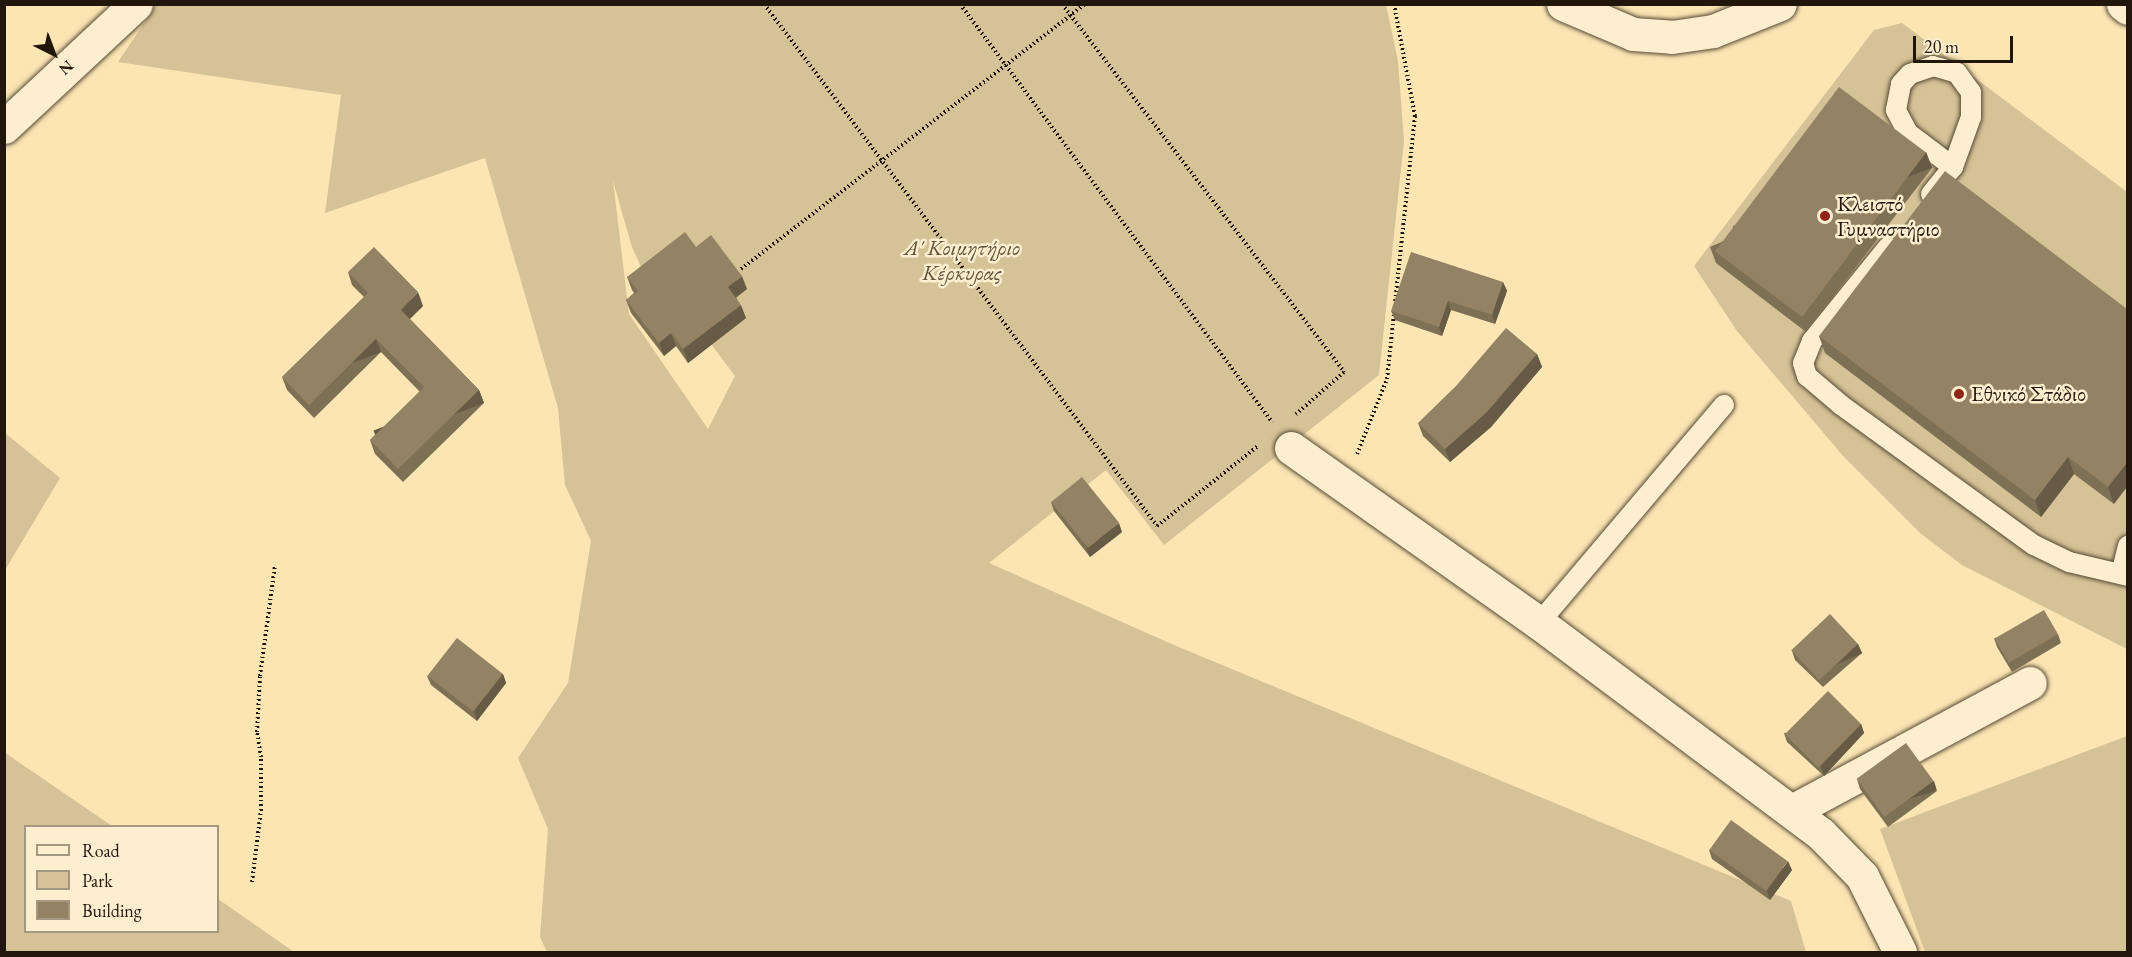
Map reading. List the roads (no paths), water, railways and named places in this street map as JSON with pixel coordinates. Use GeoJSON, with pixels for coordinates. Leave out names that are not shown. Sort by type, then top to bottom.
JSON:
{"type":"FeatureCollection","features":[{"type":"Feature","properties":{"kind":"street"},"geometry":{"type":"LineString","coordinates":[[4,127],[136,4]]}},
{"type":"Feature","properties":{"kind":"street"},"geometry":{"type":"LineString","coordinates":[[1563,4],[1633,34],[1672,37],[1713,31],[1780,4]]}},
{"type":"Feature","properties":{"kind":"street"},"geometry":{"type":"LineString","coordinates":[[2123,4],[2127,8]]}},
{"type":"Feature","properties":{"kind":"street"},"geometry":{"type":"LineString","coordinates":[[1285,439],[1344,485],[1539,623],[1792,811],[1842,854],[1862,876],[1900,952]]}},
{"type":"Feature","properties":{"kind":"street"},"geometry":{"type":"LineString","coordinates":[[1792,811],[2030,683]]}},
{"type":"Feature","properties":{"kind":"lane"},"geometry":{"type":"LineString","coordinates":[[1916,213],[1953,167],[1971,117],[1971,92],[1965,81],[1951,70],[1933,66],[1921,68],[1910,74],[1896,96],[1899,123],[1953,167]]}},
{"type":"Feature","properties":{"kind":"lane"},"geometry":{"type":"LineString","coordinates":[[1901,231],[1812,341],[1803,363],[1807,376],[1841,405],[2034,545],[2068,562],[2124,575],[2127,546]]}},
{"type":"Feature","properties":{"kind":"lane"},"geometry":{"type":"LineString","coordinates":[[1539,623],[1724,405]]}},
{"type":"Feature","properties":{"kind":"place","name":"Κλειστό Γυμναστήριο"},"geometry":{"type":"Point","coordinates":[1825,216]}},
{"type":"Feature","properties":{"kind":"place","name":"Εθνικό Στάδιο"},"geometry":{"type":"Point","coordinates":[1959,394]}},
{"type":"Feature","properties":{"kind":"park label","name":"Α' Κοιμητήριο Κέρκυρας"},"geometry":{"type":"Point","coordinates":[962,260]}}]}
